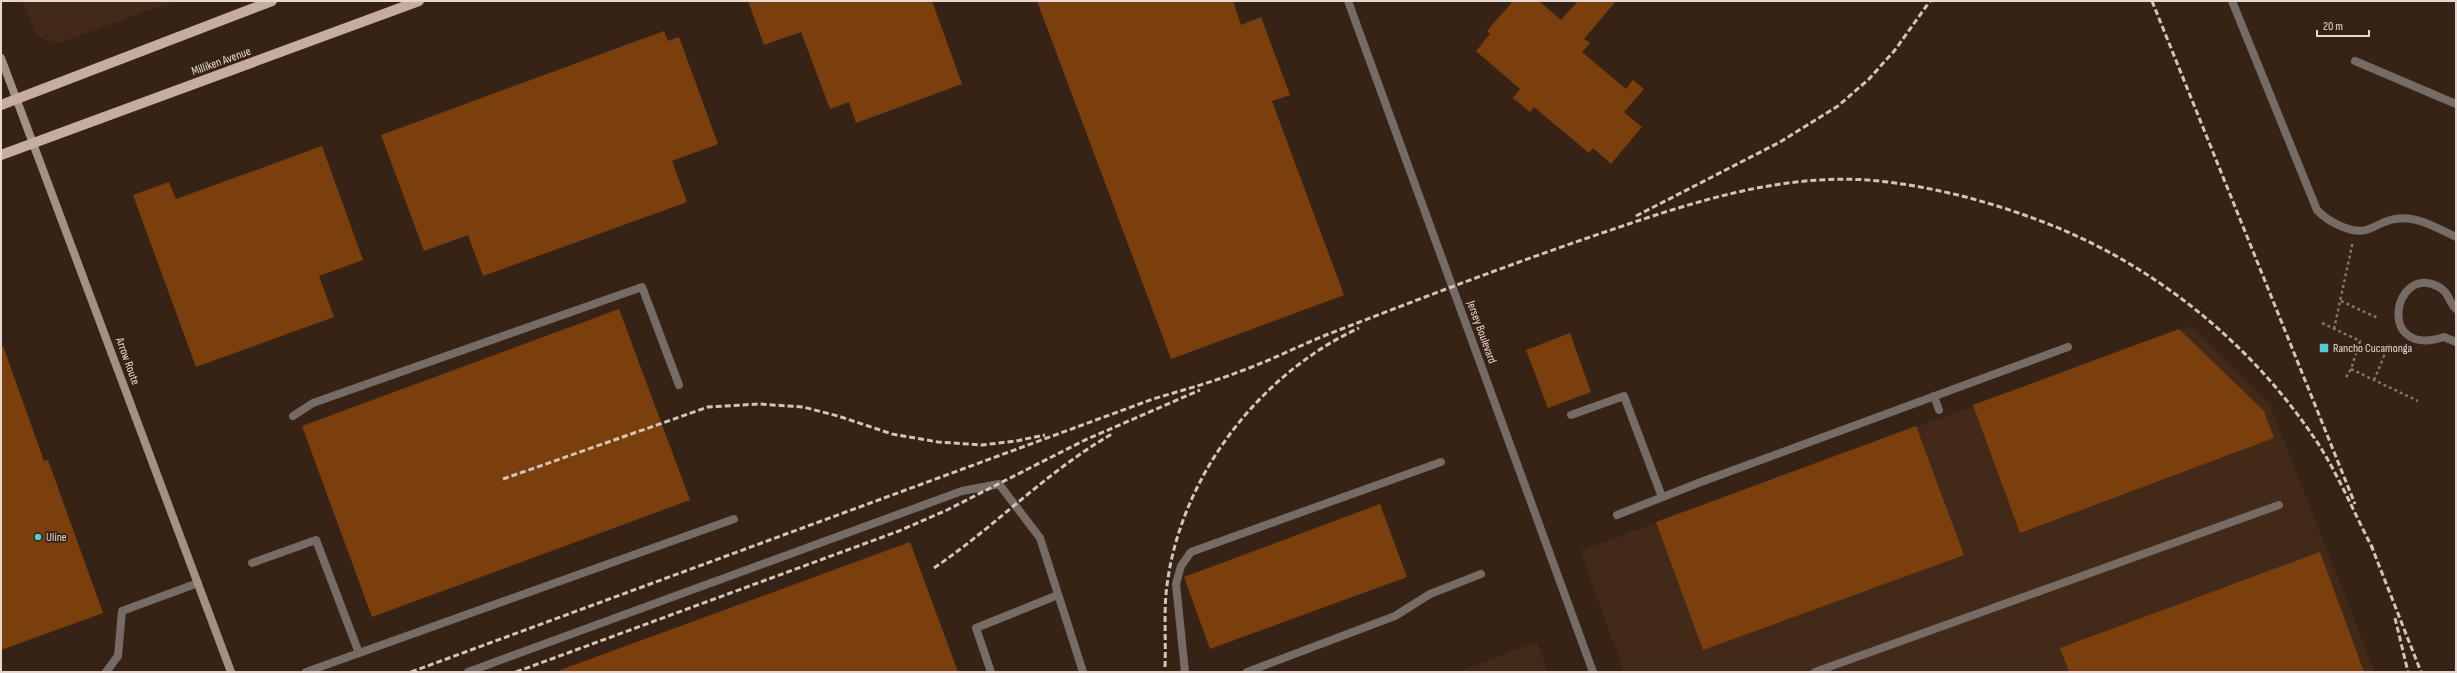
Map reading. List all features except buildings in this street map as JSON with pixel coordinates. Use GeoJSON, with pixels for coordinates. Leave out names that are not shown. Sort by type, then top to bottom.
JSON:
{"type":"FeatureCollection","features":[{"type":"Feature","properties":{"kind":"main road"},"geometry":{"type":"LineString","coordinates":[[1,104],[16,100],[272,1]]}},
{"type":"Feature","properties":{"kind":"main road","name":"Milliken Avenue"},"geometry":{"type":"LineString","coordinates":[[1,155],[32,145],[419,1]]}},
{"type":"Feature","properties":{"kind":"main road","name":"Arrow Route"},"geometry":{"type":"LineString","coordinates":[[1,58],[32,145],[106,336],[231,672]]}},
{"type":"Feature","properties":{"kind":"street","name":"Jersey Boulevard"},"geometry":{"type":"LineString","coordinates":[[1348,1],[1593,672]]}},
{"type":"Feature","properties":{"kind":"street"},"geometry":{"type":"LineString","coordinates":[[2232,1],[2317,210],[2323,216],[2355,231],[2366,230],[2395,219],[2419,220],[2456,237]]}},
{"type":"Feature","properties":{"kind":"street"},"geometry":{"type":"LineString","coordinates":[[2355,61],[2456,104]]}},
{"type":"Feature","properties":{"kind":"street"},"geometry":{"type":"LineString","coordinates":[[2456,309],[2443,290],[2425,284],[2407,290],[2400,302],[2397,315],[2400,324],[2412,338],[2430,341],[2444,337],[2456,342]]}},
{"type":"Feature","properties":{"kind":"street"},"geometry":{"type":"LineString","coordinates":[[293,416],[313,403],[642,287],[679,385]]}},
{"type":"Feature","properties":{"kind":"street"},"geometry":{"type":"LineString","coordinates":[[1617,515],[2068,347]]}},
{"type":"Feature","properties":{"kind":"street"},"geometry":{"type":"LineString","coordinates":[[1571,415],[1624,396],[1662,497]]}},
{"type":"Feature","properties":{"kind":"street"},"geometry":{"type":"LineString","coordinates":[[1934,396],[1939,410]]}},
{"type":"Feature","properties":{"kind":"street"},"geometry":{"type":"LineString","coordinates":[[1185,672],[1176,584],[1181,566],[1191,552],[1441,462]]}},
{"type":"Feature","properties":{"kind":"street"},"geometry":{"type":"LineString","coordinates":[[468,672],[962,491],[999,484],[1040,538],[1083,672]]}},
{"type":"Feature","properties":{"kind":"street"},"geometry":{"type":"LineString","coordinates":[[1815,672],[2279,505]]}},
{"type":"Feature","properties":{"kind":"street"},"geometry":{"type":"LineString","coordinates":[[306,672],[734,519]]}},
{"type":"Feature","properties":{"kind":"street"},"geometry":{"type":"LineString","coordinates":[[252,563],[316,540],[359,653]]}},
{"type":"Feature","properties":{"kind":"street"},"geometry":{"type":"LineString","coordinates":[[1247,672],[1395,616],[1430,594],[1481,574]]}},
{"type":"Feature","properties":{"kind":"street"},"geometry":{"type":"LineString","coordinates":[[106,672],[118,656],[122,611],[198,583]]}},
{"type":"Feature","properties":{"kind":"street"},"geometry":{"type":"LineString","coordinates":[[991,672],[976,628],[1058,595]]}},
{"type":"Feature","properties":{"kind":"path"},"geometry":{"type":"LineString","coordinates":[[2334,329],[2355,231]]}},
{"type":"Feature","properties":{"kind":"path"},"geometry":{"type":"LineString","coordinates":[[2341,301],[2378,318]]}},
{"type":"Feature","properties":{"kind":"path"},"geometry":{"type":"LineString","coordinates":[[2322,323],[2360,341],[2350,369],[2344,379]]}},
{"type":"Feature","properties":{"kind":"path"},"geometry":{"type":"LineString","coordinates":[[2374,380],[2389,344]]}},
{"type":"Feature","properties":{"kind":"path"},"geometry":{"type":"LineString","coordinates":[[2350,369],[2418,401]]}},
{"type":"Feature","properties":{"kind":"shaded area"},"geometry":{"type":"Polygon","coordinates":[[[23,1],[174,1],[56,44],[36,35],[23,1]]]}},
{"type":"Feature","properties":{"kind":"shaded area"},"geometry":{"type":"Polygon","coordinates":[[[2191,326],[2270,405],[2375,672],[1624,672],[1580,551],[2191,326]]]}},
{"type":"Feature","properties":{"kind":"shaded area"},"geometry":{"type":"Polygon","coordinates":[[[1537,642],[1548,672],[1458,672],[1537,642]]]}},
{"type":"Feature","properties":{"kind":"railway"},"geometry":{"type":"LineString","coordinates":[[1636,216],[1780,142],[1838,106],[1869,79],[1895,50],[1930,1]]}},
{"type":"Feature","properties":{"kind":"railway"},"geometry":{"type":"LineString","coordinates":[[2152,1],[2355,504]]}},
{"type":"Feature","properties":{"kind":"railway"},"geometry":{"type":"LineString","coordinates":[[411,672],[1153,399],[1230,375],[1327,335],[1572,243],[1669,211],[1734,193],[1767,186],[1834,179],[1891,182],[1958,195],[2003,208],[2046,223],[2086,240],[2161,284],[2196,310],[2228,338],[2259,369],[2287,401],[2321,449],[2373,549]]}},
{"type":"Feature","properties":{"kind":"railway"},"geometry":{"type":"LineString","coordinates":[[1165,667],[1166,594],[1173,552],[1186,511],[1205,473],[1228,436],[1256,403],[1287,374],[1322,348],[1359,328]]}},
{"type":"Feature","properties":{"kind":"railway"},"geometry":{"type":"LineString","coordinates":[[516,672],[899,531],[947,510],[1085,440],[1200,390]]}},
{"type":"Feature","properties":{"kind":"railway"},"geometry":{"type":"LineString","coordinates":[[503,479],[708,407],[759,404],[803,407],[838,416],[892,434],[938,442],[982,445],[1016,441],[1045,435]]}},
{"type":"Feature","properties":{"kind":"railway"},"geometry":{"type":"LineString","coordinates":[[934,568],[979,535],[1065,465],[1112,434]]}},
{"type":"Feature","properties":{"kind":"railway"},"geometry":{"type":"LineString","coordinates":[[2371,545],[2421,672]]}},
{"type":"Feature","properties":{"kind":"railway"},"geometry":{"type":"LineString","coordinates":[[2395,618],[2408,672]]}},
{"type":"Feature","properties":{"kind":"place","name":"Rancho Cucamonga"},"geometry":{"type":"Point","coordinates":[2324,348]}},
{"type":"Feature","properties":{"kind":"place","name":"Uline"},"geometry":{"type":"Point","coordinates":[38,537]}}]}
